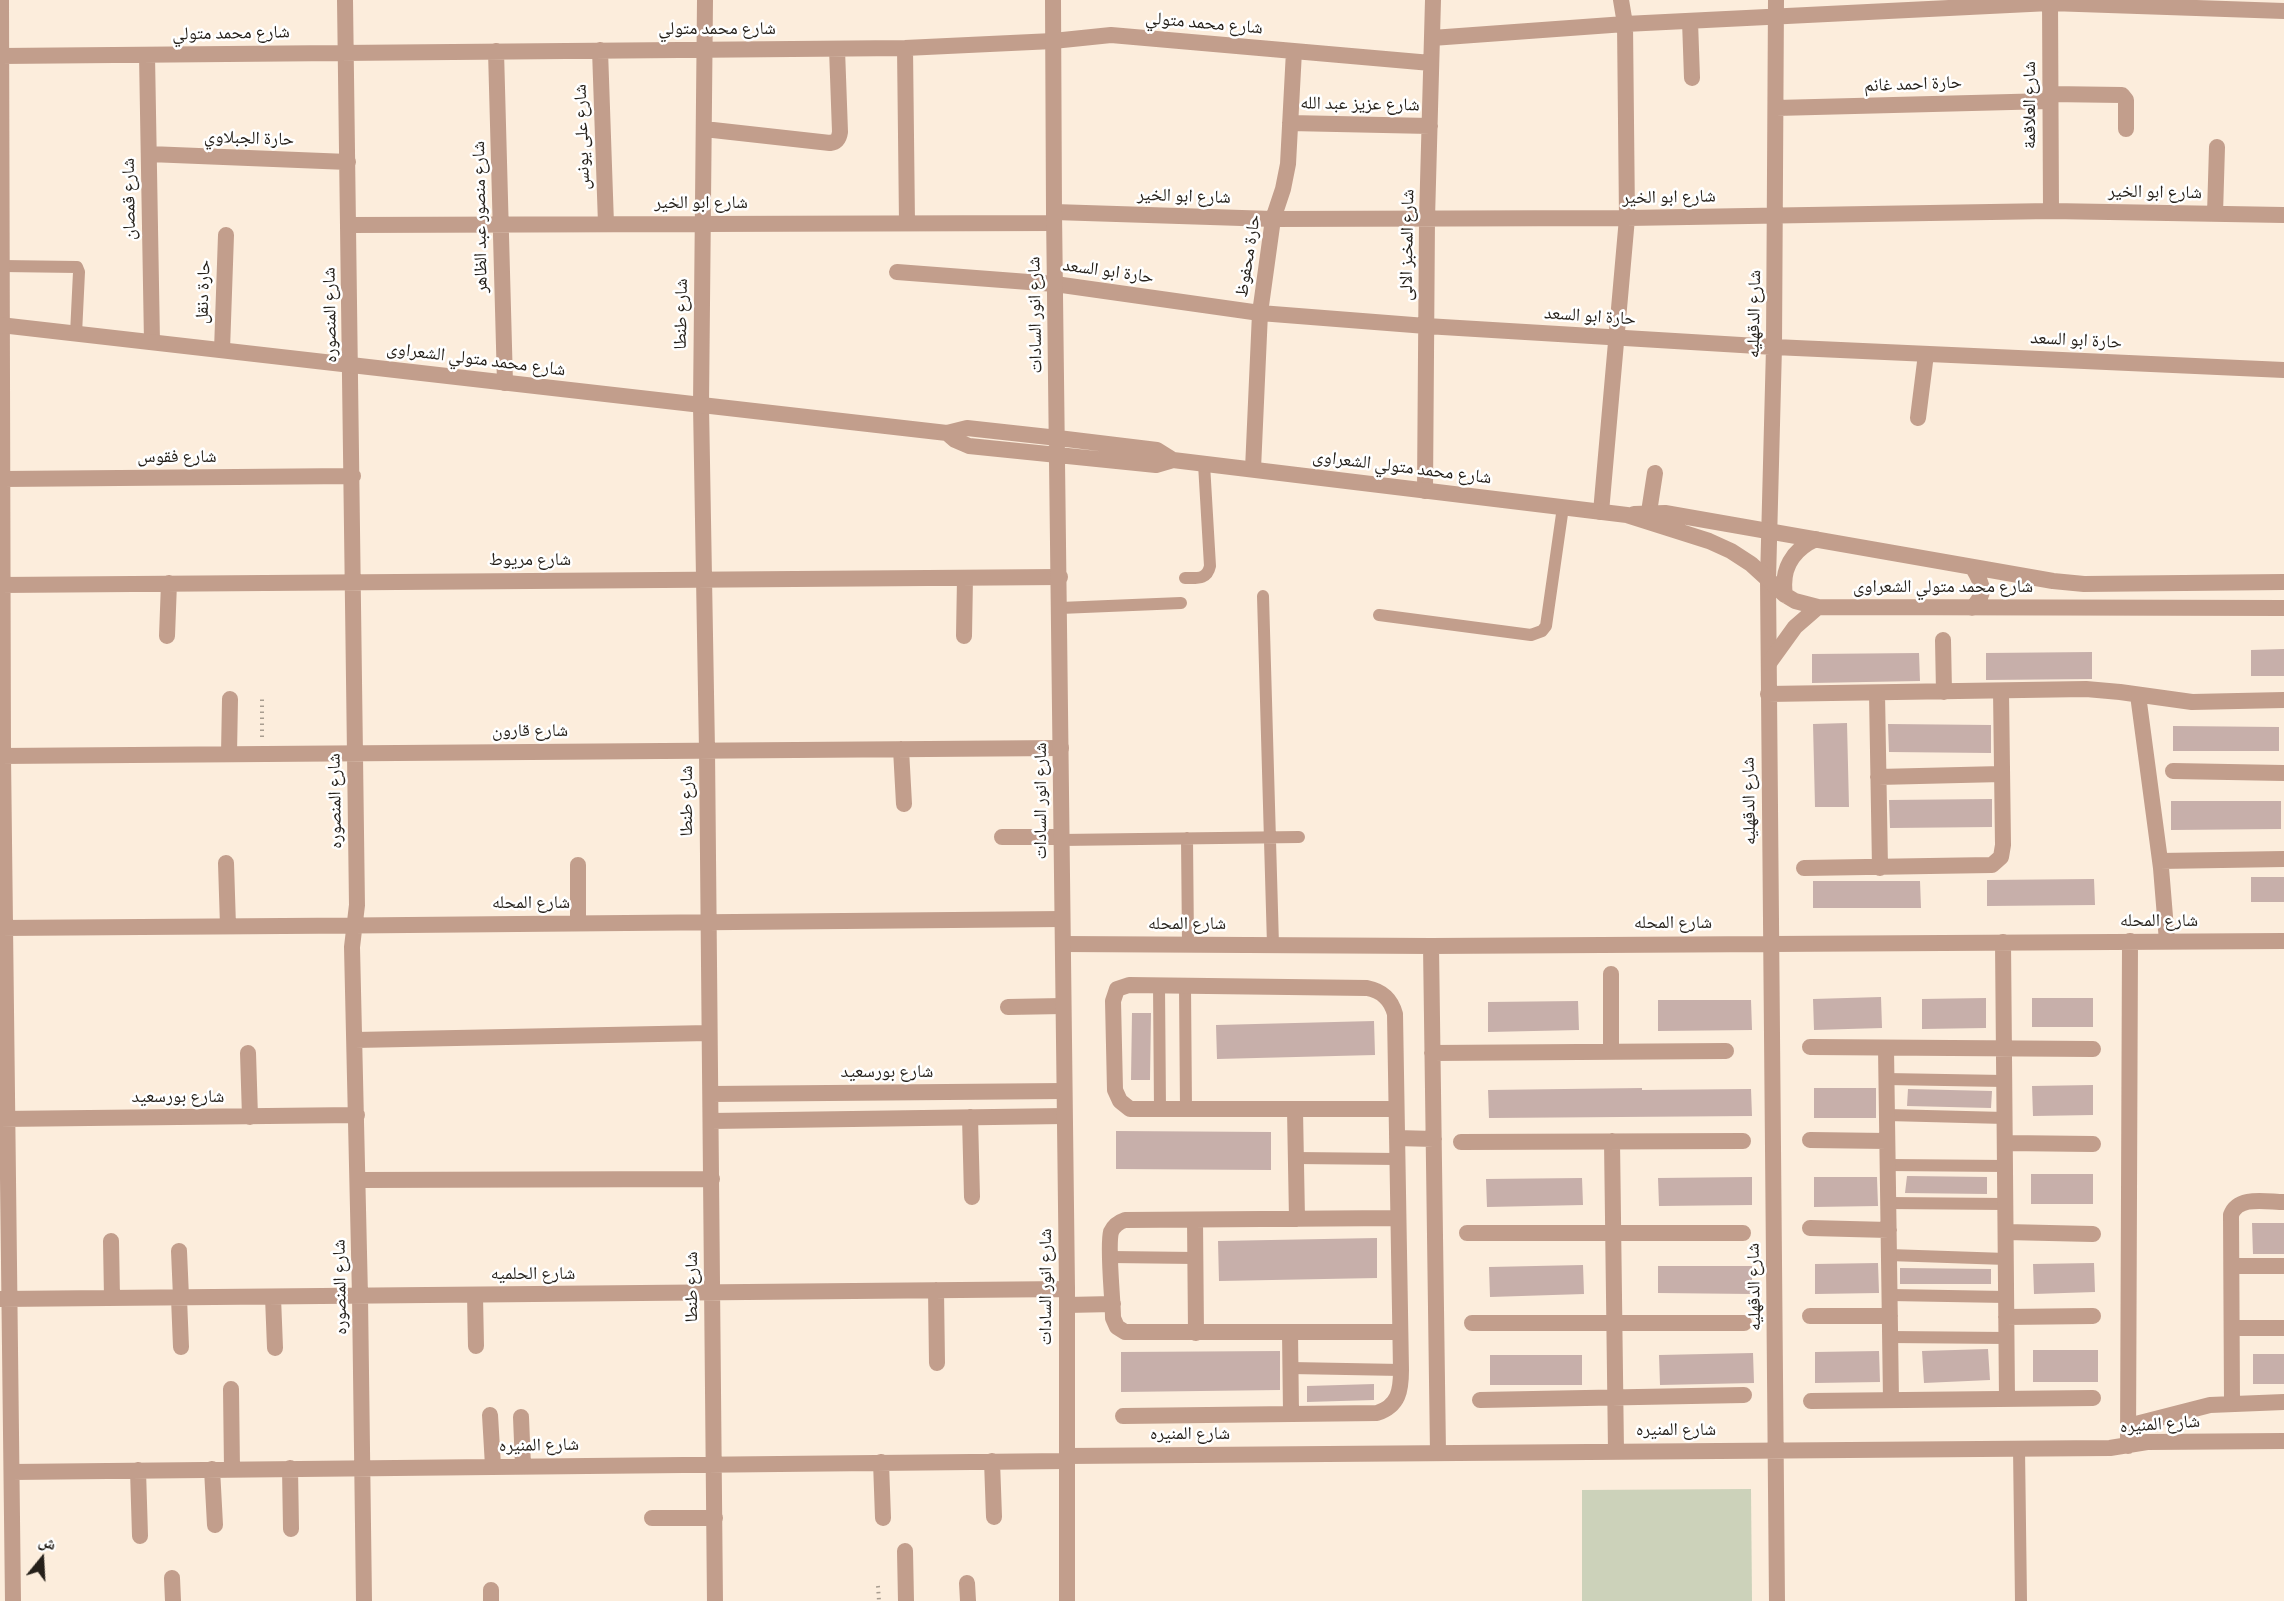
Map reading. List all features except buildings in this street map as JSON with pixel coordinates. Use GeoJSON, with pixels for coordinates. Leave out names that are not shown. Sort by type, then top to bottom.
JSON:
{"type":"FeatureCollection","features":[{"type":"Feature","properties":{"kind":"street"},"geometry":{"type":"LineString","coordinates":[[1,0],[3,266],[1,585],[5,1299],[6,1420],[12,1472],[13,1601]]}},
{"type":"Feature","properties":{"kind":"street","name":"شارع المنصوره"},"geometry":{"type":"LineString","coordinates":[[345,0],[357,905],[352,940],[357,1115],[364,1601]]}},
{"type":"Feature","properties":{"kind":"street","name":"شارع طنطا"},"geometry":{"type":"LineString","coordinates":[[705,0],[701,405],[707,750],[715,1601]]}},
{"type":"Feature","properties":{"kind":"street","name":"شارع انور السادات"},"geometry":{"type":"LineString","coordinates":[[1053,0],[1067,1297],[1067,1601]]}},
{"type":"Feature","properties":{"kind":"street","name":"شارع المخبز الالى"},"geometry":{"type":"LineString","coordinates":[[1425,491],[1433,0]]}},
{"type":"Feature","properties":{"kind":"street"},"geometry":{"type":"LineString","coordinates":[[1601,512],[1627,218],[1625,24],[1621,0]]}},
{"type":"Feature","properties":{"kind":"street"},"geometry":{"type":"LineString","coordinates":[[1432,38],[1690,21],[1776,8],[2050,2],[2284,11]]}},
{"type":"Feature","properties":{"kind":"street","name":"شارع العلاقمة"},"geometry":{"type":"LineString","coordinates":[[2050,2],[2051,211]]}},
{"type":"Feature","properties":{"kind":"street","name":"شارع الدقهليه"},"geometry":{"type":"LineString","coordinates":[[1776,8],[1774,347],[1768,580],[1768,694],[1777,1601]]}},
{"type":"Feature","properties":{"kind":"street"},"geometry":{"type":"LineString","coordinates":[[1690,21],[1692,78]]}},
{"type":"Feature","properties":{"kind":"street","name":"شارع محمد متولي"},"geometry":{"type":"LineString","coordinates":[[2,56],[905,48],[1053,41],[1111,35],[1431,63]]}},
{"type":"Feature","properties":{"kind":"street"},"geometry":{"type":"LineString","coordinates":[[905,48],[907,223]]}},
{"type":"Feature","properties":{"kind":"street"},"geometry":{"type":"LineString","coordinates":[[704,129],[836,142],[840,138],[837,49]]}},
{"type":"Feature","properties":{"kind":"street","name":"شارع على يونس"},"geometry":{"type":"LineString","coordinates":[[600,50],[606,224]]}},
{"type":"Feature","properties":{"kind":"street","name":"شارع منصور عبد الظاهر"},"geometry":{"type":"LineString","coordinates":[[496,51],[505,382]]}},
{"type":"Feature","properties":{"kind":"street","name":"حارة محفوظ"},"geometry":{"type":"LineString","coordinates":[[1253,469],[1260,313],[1274,219],[1286,172],[1294,51]]}},
{"type":"Feature","properties":{"kind":"street","name":"شارع قمصان"},"geometry":{"type":"LineString","coordinates":[[147,55],[152,342]]}},
{"type":"Feature","properties":{"kind":"street","name":"حارة احمد غانم"},"geometry":{"type":"LineString","coordinates":[[1776,108],[2120,94],[2126,100],[2126,129]]}},
{"type":"Feature","properties":{"kind":"street","name":"شارع عزيز عبد الله"},"geometry":{"type":"LineString","coordinates":[[1290,123],[1430,126]]}},
{"type":"Feature","properties":{"kind":"street"},"geometry":{"type":"LineString","coordinates":[[2215,214],[2217,147]]}},
{"type":"Feature","properties":{"kind":"street","name":"حارة الجبلاوي"},"geometry":{"type":"LineString","coordinates":[[149,154],[348,162]]}},
{"type":"Feature","properties":{"kind":"street","name":"شارع ابو الخير"},"geometry":{"type":"LineString","coordinates":[[349,225],[907,223],[1054,217],[1627,218],[2051,211],[2284,215]]}},
{"type":"Feature","properties":{"kind":"street","name":"حارة دنقل"},"geometry":{"type":"LineString","coordinates":[[222,350],[226,235]]}},
{"type":"Feature","properties":{"kind":"street","name":"حارة ابو السعد"},"geometry":{"type":"LineString","coordinates":[[897,272],[1055,284],[1260,313],[1426,326],[1618,339],[2284,370]]}},
{"type":"Feature","properties":{"kind":"street","name":"شارع محمد متولي الشعراوى"},"geometry":{"type":"LineString","coordinates":[[2,326],[947,433],[967,428],[1058,438],[1157,450],[1173,460]]}},
{"type":"Feature","properties":{"kind":"street"},"geometry":{"type":"LineString","coordinates":[[1918,418],[1926,354]]}},
{"type":"Feature","properties":{"kind":"street","name":"شارع محمد متولي الشعراوى"},"geometry":{"type":"LineString","coordinates":[[947,433],[955,440],[969,446],[1156,465],[1173,460],[1627,515],[1720,546],[1741,556],[1785,595],[1795,601],[1818,607],[2284,608]]}},
{"type":"Feature","properties":{"kind":"street"},"geometry":{"type":"LineString","coordinates":[[1649,512],[1655,473]]}},
{"type":"Feature","properties":{"kind":"street","name":"شارع فقوس"},"geometry":{"type":"LineString","coordinates":[[3,478],[352,476]]}},
{"type":"Feature","properties":{"kind":"street","name":"شارع محمد متولي الشعراوى"},"geometry":{"type":"LineString","coordinates":[[1627,515],[1649,512],[1816,539],[2038,580],[2076,583],[2284,582]]}},
{"type":"Feature","properties":{"kind":"street"},"geometry":{"type":"LineString","coordinates":[[1785,595],[1787,566],[1799,549],[1816,539]]}},
{"type":"Feature","properties":{"kind":"street"},"geometry":{"type":"LineString","coordinates":[[1972,608],[1980,600],[1983,590],[1973,568]]}},
{"type":"Feature","properties":{"kind":"street"},"geometry":{"type":"LineString","coordinates":[[964,578],[964,636]]}},
{"type":"Feature","properties":{"kind":"street","name":"شارع مريوط"},"geometry":{"type":"LineString","coordinates":[[1,585],[1060,578]]}},
{"type":"Feature","properties":{"kind":"street"},"geometry":{"type":"LineString","coordinates":[[167,636],[169,583]]}},
{"type":"Feature","properties":{"kind":"street"},"geometry":{"type":"LineString","coordinates":[[1769,663],[1796,627],[1818,607]]}},
{"type":"Feature","properties":{"kind":"street"},"geometry":{"type":"LineString","coordinates":[[1943,640],[1944,692]]}},
{"type":"Feature","properties":{"kind":"street"},"geometry":{"type":"LineString","coordinates":[[1768,694],[2103,690],[2192,702],[2284,700]]}},
{"type":"Feature","properties":{"kind":"street"},"geometry":{"type":"LineString","coordinates":[[1804,868],[1992,865],[2001,857],[2003,845],[2001,691]]}},
{"type":"Feature","properties":{"kind":"street"},"geometry":{"type":"LineString","coordinates":[[1877,693],[1880,868]]}},
{"type":"Feature","properties":{"kind":"street"},"geometry":{"type":"LineString","coordinates":[[2138,695],[2160,861],[2167,941]]}},
{"type":"Feature","properties":{"kind":"street"},"geometry":{"type":"LineString","coordinates":[[229,754],[230,699]]}},
{"type":"Feature","properties":{"kind":"street","name":"شارع قارون"},"geometry":{"type":"LineString","coordinates":[[2,756],[1061,748]]}},
{"type":"Feature","properties":{"kind":"street"},"geometry":{"type":"LineString","coordinates":[[901,749],[904,804]]}},
{"type":"Feature","properties":{"kind":"street"},"geometry":{"type":"LineString","coordinates":[[2173,771],[2284,773]]}},
{"type":"Feature","properties":{"kind":"street"},"geometry":{"type":"LineString","coordinates":[[1878,777],[2002,774]]}},
{"type":"Feature","properties":{"kind":"street"},"geometry":{"type":"LineString","coordinates":[[1002,837],[1061,838]]}},
{"type":"Feature","properties":{"kind":"street"},"geometry":{"type":"LineString","coordinates":[[2160,861],[2284,859]]}},
{"type":"Feature","properties":{"kind":"street"},"geometry":{"type":"LineString","coordinates":[[226,863],[228,926]]}},
{"type":"Feature","properties":{"kind":"street"},"geometry":{"type":"LineString","coordinates":[[578,865],[578,923]]}},
{"type":"Feature","properties":{"kind":"street","name":"شارع المحله"},"geometry":{"type":"LineString","coordinates":[[3,928],[708,924],[1062,919]]}},
{"type":"Feature","properties":{"kind":"street"},"geometry":{"type":"LineString","coordinates":[[2128,1446],[2130,941]]}},
{"type":"Feature","properties":{"kind":"street","name":"شارع المحله"},"geometry":{"type":"LineString","coordinates":[[1063,944],[1431,946],[2284,941]]}},
{"type":"Feature","properties":{"kind":"street"},"geometry":{"type":"LineString","coordinates":[[2003,942],[2007,1399]]}},
{"type":"Feature","properties":{"kind":"street"},"geometry":{"type":"LineString","coordinates":[[1431,946],[1438,1453]]}},
{"type":"Feature","properties":{"kind":"street"},"geometry":{"type":"LineString","coordinates":[[1611,974],[1611,1052]]}},
{"type":"Feature","properties":{"kind":"street"},"geometry":{"type":"LineString","coordinates":[[1123,1416],[1377,1413],[1396,1400],[1400,1393],[1401,1370],[1395,1014],[1390,1002],[1380,992],[1367,987],[1124,985],[1115,993],[1113,1001],[1115,1090],[1116,1096],[1130,1109],[1396,1109]]}},
{"type":"Feature","properties":{"kind":"street"},"geometry":{"type":"LineString","coordinates":[[1008,1007],[1063,1006]]}},
{"type":"Feature","properties":{"kind":"street"},"geometry":{"type":"LineString","coordinates":[[355,1041],[709,1033]]}},
{"type":"Feature","properties":{"kind":"street"},"geometry":{"type":"LineString","coordinates":[[1810,1047],[2093,1049]]}},
{"type":"Feature","properties":{"kind":"street"},"geometry":{"type":"LineString","coordinates":[[1886,1048],[1891,1400]]}},
{"type":"Feature","properties":{"kind":"street"},"geometry":{"type":"LineString","coordinates":[[1432,1053],[1726,1051]]}},
{"type":"Feature","properties":{"kind":"street"},"geometry":{"type":"LineString","coordinates":[[248,1053],[250,1117]]}},
{"type":"Feature","properties":{"kind":"street","name":"شارع بورسعيد"},"geometry":{"type":"LineString","coordinates":[[711,1094],[1064,1091]]}},
{"type":"Feature","properties":{"kind":"street"},"geometry":{"type":"LineString","coordinates":[[1295,1110],[1297,1219]]}},
{"type":"Feature","properties":{"kind":"street","name":"شارع بورسعيد"},"geometry":{"type":"LineString","coordinates":[[4,1119],[357,1115]]}},
{"type":"Feature","properties":{"kind":"street"},"geometry":{"type":"LineString","coordinates":[[711,1121],[1064,1116]]}},
{"type":"Feature","properties":{"kind":"street"},"geometry":{"type":"LineString","coordinates":[[970,1118],[972,1197]]}},
{"type":"Feature","properties":{"kind":"street"},"geometry":{"type":"LineString","coordinates":[[1397,1138],[1434,1139]]}},
{"type":"Feature","properties":{"kind":"street"},"geometry":{"type":"LineString","coordinates":[[1810,1140],[1887,1141]]}},
{"type":"Feature","properties":{"kind":"street"},"geometry":{"type":"LineString","coordinates":[[1612,1141],[1616,1451]]}},
{"type":"Feature","properties":{"kind":"street"},"geometry":{"type":"LineString","coordinates":[[1461,1142],[1743,1141]]}},
{"type":"Feature","properties":{"kind":"street"},"geometry":{"type":"LineString","coordinates":[[2005,1143],[2093,1144]]}},
{"type":"Feature","properties":{"kind":"street"},"geometry":{"type":"LineString","coordinates":[[358,1180],[712,1179]]}},
{"type":"Feature","properties":{"kind":"street"},"geometry":{"type":"LineString","coordinates":[[2232,1403],[2232,1215],[2236,1207],[2244,1202],[2284,1202]]}},
{"type":"Feature","properties":{"kind":"street"},"geometry":{"type":"LineString","coordinates":[[1398,1218],[1120,1222],[1112,1230],[1111,1257],[1114,1322],[1125,1332],[1400,1332]]}},
{"type":"Feature","properties":{"kind":"street"},"geometry":{"type":"LineString","coordinates":[[1195,1220],[1196,1333]]}},
{"type":"Feature","properties":{"kind":"street"},"geometry":{"type":"LineString","coordinates":[[1810,1228],[1889,1230]]}},
{"type":"Feature","properties":{"kind":"street"},"geometry":{"type":"LineString","coordinates":[[2006,1232],[2093,1234]]}},
{"type":"Feature","properties":{"kind":"street"},"geometry":{"type":"LineString","coordinates":[[1467,1233],[1743,1233]]}},
{"type":"Feature","properties":{"kind":"street"},"geometry":{"type":"LineString","coordinates":[[111,1241],[112,1298]]}},
{"type":"Feature","properties":{"kind":"street"},"geometry":{"type":"LineString","coordinates":[[179,1251],[181,1347]]}},
{"type":"Feature","properties":{"kind":"street"},"geometry":{"type":"LineString","coordinates":[[2232,1266],[2284,1266]]}},
{"type":"Feature","properties":{"kind":"street"},"geometry":{"type":"LineString","coordinates":[[936,1290],[937,1363]]}},
{"type":"Feature","properties":{"kind":"street","name":"شارع الحلميه"},"geometry":{"type":"LineString","coordinates":[[5,1299],[713,1294],[936,1290],[1067,1297],[1113,1304]]}},
{"type":"Feature","properties":{"kind":"street"},"geometry":{"type":"LineString","coordinates":[[475,1295],[477,1346]]}},
{"type":"Feature","properties":{"kind":"street"},"geometry":{"type":"LineString","coordinates":[[273,1297],[274,1348]]}},
{"type":"Feature","properties":{"kind":"street"},"geometry":{"type":"LineString","coordinates":[[1810,1316],[1890,1316]]}},
{"type":"Feature","properties":{"kind":"street"},"geometry":{"type":"LineString","coordinates":[[2006,1317],[2093,1316]]}},
{"type":"Feature","properties":{"kind":"street"},"geometry":{"type":"LineString","coordinates":[[1472,1323],[1744,1323]]}},
{"type":"Feature","properties":{"kind":"street"},"geometry":{"type":"LineString","coordinates":[[2232,1328],[2284,1328]]}},
{"type":"Feature","properties":{"kind":"street"},"geometry":{"type":"LineString","coordinates":[[1290,1332],[1291,1413]]}},
{"type":"Feature","properties":{"kind":"street"},"geometry":{"type":"LineString","coordinates":[[231,1389],[232,1469]]}},
{"type":"Feature","properties":{"kind":"street"},"geometry":{"type":"LineString","coordinates":[[1480,1400],[1744,1395]]}},
{"type":"Feature","properties":{"kind":"street"},"geometry":{"type":"LineString","coordinates":[[1811,1401],[2093,1398]]}},
{"type":"Feature","properties":{"kind":"street"},"geometry":{"type":"LineString","coordinates":[[2128,1426],[2199,1408],[2232,1403],[2284,1402]]}},
{"type":"Feature","properties":{"kind":"street"},"geometry":{"type":"LineString","coordinates":[[490,1415],[493,1466]]}},
{"type":"Feature","properties":{"kind":"street"},"geometry":{"type":"LineString","coordinates":[[521,1416],[523,1466]]}},
{"type":"Feature","properties":{"kind":"street","name":"شارع المنيره"},"geometry":{"type":"LineString","coordinates":[[12,1472],[992,1461],[1438,1453],[2110,1448],[2147,1442],[2284,1441]]}},
{"type":"Feature","properties":{"kind":"street"},"geometry":{"type":"LineString","coordinates":[[992,1461],[994,1517]]}},
{"type":"Feature","properties":{"kind":"street"},"geometry":{"type":"LineString","coordinates":[[881,1462],[883,1518]]}},
{"type":"Feature","properties":{"kind":"street"},"geometry":{"type":"LineString","coordinates":[[290,1468],[291,1529]]}},
{"type":"Feature","properties":{"kind":"street"},"geometry":{"type":"LineString","coordinates":[[212,1469],[214,1525]]}},
{"type":"Feature","properties":{"kind":"street"},"geometry":{"type":"LineString","coordinates":[[138,1470],[140,1536]]}},
{"type":"Feature","properties":{"kind":"street"},"geometry":{"type":"LineString","coordinates":[[652,1518],[715,1518]]}},
{"type":"Feature","properties":{"kind":"street"},"geometry":{"type":"LineString","coordinates":[[905,1551],[906,1601]]}},
{"type":"Feature","properties":{"kind":"street"},"geometry":{"type":"LineString","coordinates":[[172,1578],[173,1601]]}},
{"type":"Feature","properties":{"kind":"street"},"geometry":{"type":"LineString","coordinates":[[967,1583],[968,1601]]}},
{"type":"Feature","properties":{"kind":"lane"},"geometry":{"type":"LineString","coordinates":[[3,266],[77,267],[79,272],[76,334]]}},
{"type":"Feature","properties":{"kind":"lane"},"geometry":{"type":"LineString","coordinates":[[1185,578],[1205,576],[1210,566],[1204,464]]}},
{"type":"Feature","properties":{"kind":"lane"},"geometry":{"type":"LineString","coordinates":[[1379,615],[1531,635],[1542,631],[1546,626],[1563,507]]}},
{"type":"Feature","properties":{"kind":"lane"},"geometry":{"type":"LineString","coordinates":[[1263,596],[1273,945]]}},
{"type":"Feature","properties":{"kind":"lane"},"geometry":{"type":"LineString","coordinates":[[1060,608],[1181,603]]}},
{"type":"Feature","properties":{"kind":"lane"},"geometry":{"type":"LineString","coordinates":[[1061,838],[1299,837]]}},
{"type":"Feature","properties":{"kind":"lane"},"geometry":{"type":"LineString","coordinates":[[1186,838],[1188,945]]}},
{"type":"Feature","properties":{"kind":"lane"},"geometry":{"type":"LineString","coordinates":[[1159,985],[1160,1110]]}},
{"type":"Feature","properties":{"kind":"lane"},"geometry":{"type":"LineString","coordinates":[[1185,986],[1186,1110]]}},
{"type":"Feature","properties":{"kind":"lane"},"geometry":{"type":"LineString","coordinates":[[1886,1079],[2004,1081]]}},
{"type":"Feature","properties":{"kind":"lane"},"geometry":{"type":"LineString","coordinates":[[1887,1115],[2005,1118]]}},
{"type":"Feature","properties":{"kind":"lane"},"geometry":{"type":"LineString","coordinates":[[1296,1158],[1397,1159]]}},
{"type":"Feature","properties":{"kind":"lane"},"geometry":{"type":"LineString","coordinates":[[1888,1165],[2005,1166]]}},
{"type":"Feature","properties":{"kind":"lane"},"geometry":{"type":"LineString","coordinates":[[1888,1203],[2006,1204]]}},
{"type":"Feature","properties":{"kind":"lane"},"geometry":{"type":"LineString","coordinates":[[1889,1256],[2006,1259]]}},
{"type":"Feature","properties":{"kind":"lane"},"geometry":{"type":"LineString","coordinates":[[1111,1257],[1195,1258]]}},
{"type":"Feature","properties":{"kind":"lane"},"geometry":{"type":"LineString","coordinates":[[1890,1295],[2006,1297]]}},
{"type":"Feature","properties":{"kind":"lane"},"geometry":{"type":"LineString","coordinates":[[1890,1337],[2007,1338]]}},
{"type":"Feature","properties":{"kind":"lane"},"geometry":{"type":"LineString","coordinates":[[1291,1368],[1401,1370]]}},
{"type":"Feature","properties":{"kind":"lane"},"geometry":{"type":"LineString","coordinates":[[2019,1448],[2021,1601]]}},
{"type":"Feature","properties":{"kind":"path"},"geometry":{"type":"LineString","coordinates":[[262,697],[262,753]]}},
{"type":"Feature","properties":{"kind":"path"},"geometry":{"type":"LineString","coordinates":[[878,1586],[879,1601]]}},
{"type":"Feature","properties":{"kind":"green space"},"geometry":{"type":"Polygon","coordinates":[[[1751,1489],[1752,1601],[1582,1601],[1582,1490],[1751,1489]]]}}]}
